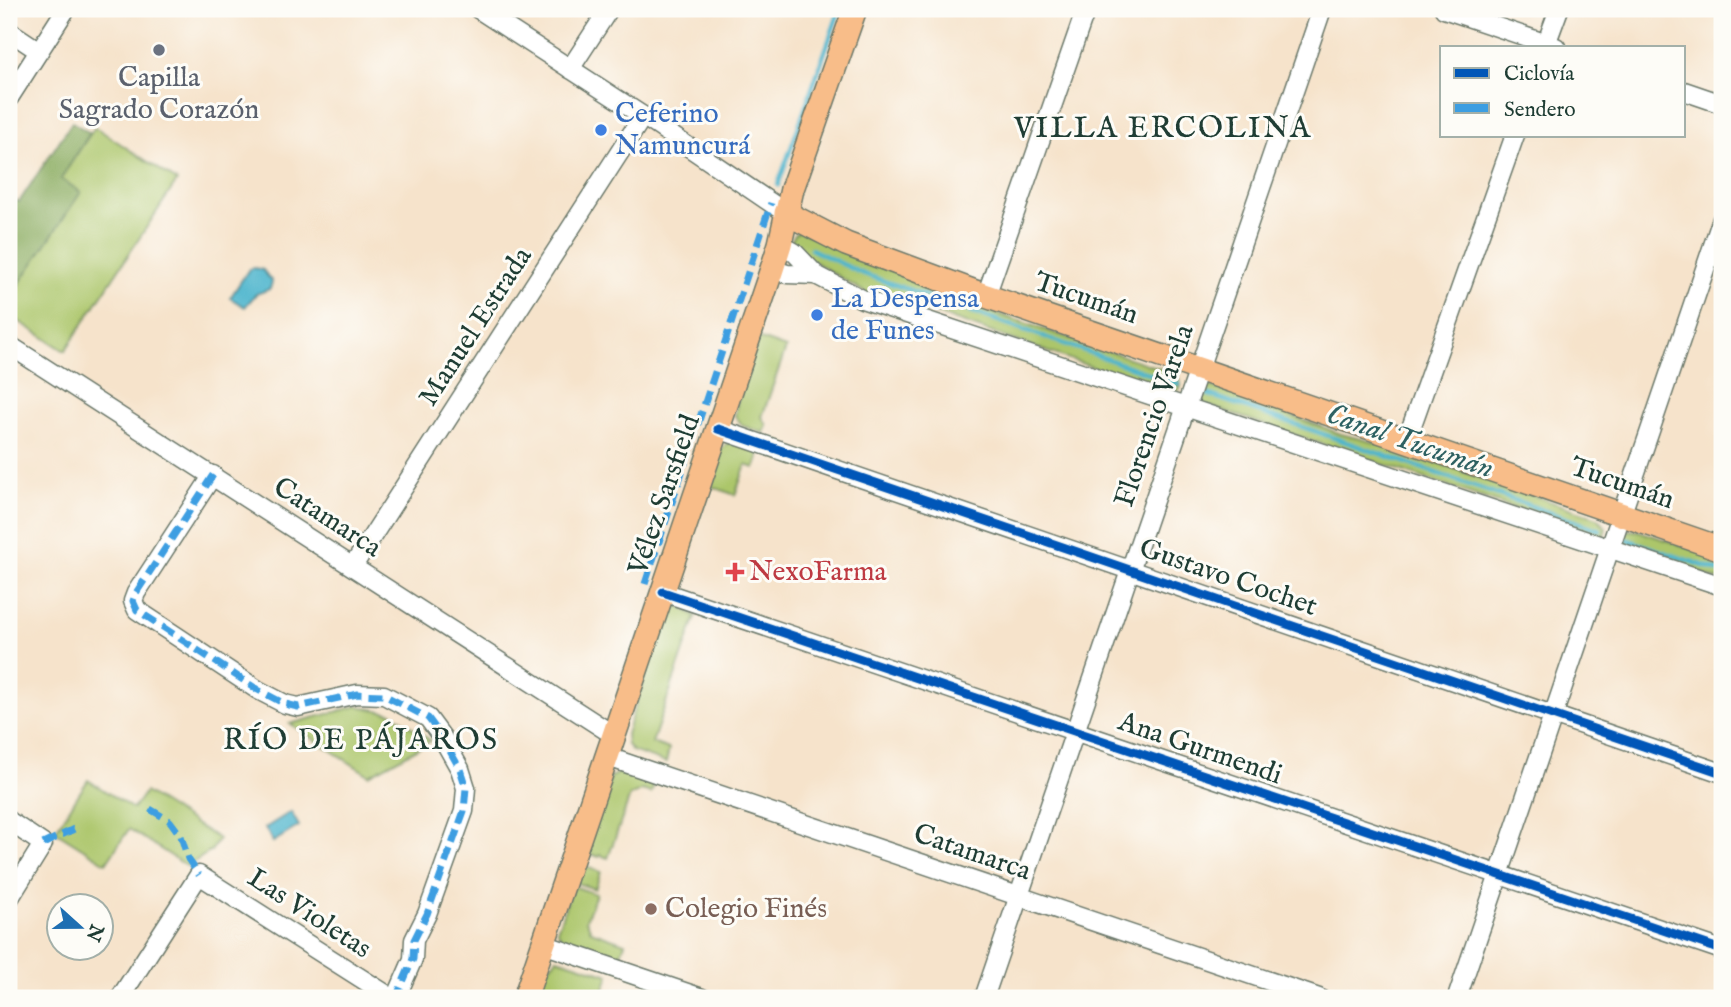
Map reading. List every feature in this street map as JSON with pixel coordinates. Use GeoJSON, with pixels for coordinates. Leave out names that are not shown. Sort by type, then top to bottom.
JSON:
{"type":"FeatureCollection","features":[{"type":"Feature","properties":{"kind":"main road","name":"Vélez Sarsfield"},"geometry":{"type":"LineString","coordinates":[[524,998],[772,269],[792,190],[855,9]]}},
{"type":"Feature","properties":{"kind":"main road","name":"Tucumán"},"geometry":{"type":"LineString","coordinates":[[786,213],[846,244],[986,296],[1722,549]]}},
{"type":"Feature","properties":{"kind":"street"},"geometry":{"type":"LineString","coordinates":[[9,98],[66,9]]}},
{"type":"Feature","properties":{"kind":"street","name":"Tucumán"},"geometry":{"type":"LineString","coordinates":[[478,9],[786,213]]}},
{"type":"Feature","properties":{"kind":"street"},"geometry":{"type":"LineString","coordinates":[[570,69],[609,9]]}},
{"type":"Feature","properties":{"kind":"street"},"geometry":{"type":"LineString","coordinates":[[986,296],[1086,9]]}},
{"type":"Feature","properties":{"kind":"street","name":"Florencio Varela"},"geometry":{"type":"LineString","coordinates":[[984,998],[1322,9]]}},
{"type":"Feature","properties":{"kind":"street"},"geometry":{"type":"LineString","coordinates":[[1444,9],[1550,46],[1559,9]]}},
{"type":"Feature","properties":{"kind":"street"},"geometry":{"type":"LineString","coordinates":[[9,32],[39,51]]}},
{"type":"Feature","properties":{"kind":"street"},"geometry":{"type":"LineString","coordinates":[[1686,92],[1722,104]]}},
{"type":"Feature","properties":{"kind":"street","name":"Manuel Estrada"},"geometry":{"type":"LineString","coordinates":[[353,566],[643,116]]}},
{"type":"Feature","properties":{"kind":"street"},"geometry":{"type":"LineString","coordinates":[[1406,442],[1515,136]]}},
{"type":"Feature","properties":{"kind":"street"},"geometry":{"type":"LineString","coordinates":[[1457,998],[1722,219]]}},
{"type":"Feature","properties":{"kind":"street"},"geometry":{"type":"LineString","coordinates":[[780,244],[794,252],[816,275],[862,299],[1722,586]]}},
{"type":"Feature","properties":{"kind":"street"},"geometry":{"type":"LineString","coordinates":[[772,269],[787,274],[816,275]]}},
{"type":"Feature","properties":{"kind":"street","name":"Catamarca"},"geometry":{"type":"LineString","coordinates":[[9,345],[353,566],[611,747],[1019,896],[1319,998]]}},
{"type":"Feature","properties":{"kind":"street","name":"Gustavo Cochet"},"geometry":{"type":"LineString","coordinates":[[718,429],[1722,773]]}},
{"type":"Feature","properties":{"kind":"street"},"geometry":{"type":"LineString","coordinates":[[213,475],[136,593],[133,601],[136,610],[258,690],[285,704],[298,707],[357,694],[384,695],[428,718],[460,769],[466,788],[464,811],[428,914],[414,940],[413,958],[394,998]]}},
{"type":"Feature","properties":{"kind":"street","name":"Ana Gurmendi"},"geometry":{"type":"LineString","coordinates":[[663,592],[1722,950]]}},
{"type":"Feature","properties":{"kind":"street"},"geometry":{"type":"LineString","coordinates":[[9,821],[43,844],[9,899]]}},
{"type":"Feature","properties":{"kind":"street","name":"Las Violetas"},"geometry":{"type":"LineString","coordinates":[[120,998],[199,875],[394,998]]}},
{"type":"Feature","properties":{"kind":"street"},"geometry":{"type":"LineString","coordinates":[[543,944],[702,998]]}},
{"type":"Feature","properties":{"kind":"green space"},"geometry":{"type":"Polygon","coordinates":[[[72,122],[90,133],[61,179],[81,192],[9,299],[9,196],[19,202],[72,122]]]}},
{"type":"Feature","properties":{"kind":"green space"},"geometry":{"type":"Polygon","coordinates":[[[95,127],[177,181],[65,351],[9,315],[9,299],[80,192],[60,179],[95,127]]]}},
{"type":"Feature","properties":{"kind":"green space"},"geometry":{"type":"Polygon","coordinates":[[[799,231],[995,313],[1174,373],[1181,386],[1178,391],[1159,390],[921,308],[869,295],[802,254],[791,241],[799,231]]]}},
{"type":"Feature","properties":{"kind":"green space"},"geometry":{"type":"Polygon","coordinates":[[[758,338],[786,348],[762,417],[767,425],[764,433],[743,426],[735,416],[758,338]]]}},
{"type":"Feature","properties":{"kind":"green space"},"geometry":{"type":"Polygon","coordinates":[[[1208,385],[1341,434],[1396,448],[1598,518],[1606,528],[1604,535],[1600,537],[1203,404],[1196,394],[1201,387],[1208,385]]]}},
{"type":"Feature","properties":{"kind":"green space"},"geometry":{"type":"Polygon","coordinates":[[[732,441],[760,451],[755,468],[746,465],[735,495],[710,486],[719,454],[722,448],[732,441]]]}},
{"type":"Feature","properties":{"kind":"green space"},"geometry":{"type":"Polygon","coordinates":[[[1627,530],[1639,531],[1722,559],[1722,581],[1624,547],[1621,543],[1627,530]]]}},
{"type":"Feature","properties":{"kind":"green space"},"geometry":{"type":"Polygon","coordinates":[[[680,606],[696,616],[652,743],[669,749],[666,763],[632,751],[627,745],[626,734],[666,613],[673,607],[680,606]]]}},
{"type":"Feature","properties":{"kind":"green space"},"geometry":{"type":"Polygon","coordinates":[[[358,706],[392,713],[431,741],[369,775],[290,724],[358,706]]]}},
{"type":"Feature","properties":{"kind":"green space"},"geometry":{"type":"Polygon","coordinates":[[[619,773],[629,773],[655,782],[651,793],[642,790],[630,796],[608,858],[599,857],[585,852],[611,777],[619,773]]]}},
{"type":"Feature","properties":{"kind":"green space"},"geometry":{"type":"Polygon","coordinates":[[[88,780],[133,809],[145,792],[219,839],[211,851],[187,866],[129,829],[106,863],[55,831],[88,780]]]}},
{"type":"Feature","properties":{"kind":"green space"},"geometry":{"type":"Polygon","coordinates":[[[580,865],[601,872],[595,889],[574,882],[580,865]]]}},
{"type":"Feature","properties":{"kind":"green space"},"geometry":{"type":"Polygon","coordinates":[[[573,886],[596,894],[586,920],[591,931],[625,943],[619,959],[563,939],[557,930],[573,886]]]}},
{"type":"Feature","properties":{"kind":"green space"},"geometry":{"type":"Polygon","coordinates":[[[557,958],[609,975],[601,998],[535,998],[544,973],[557,958]]]}},
{"type":"Feature","properties":{"kind":"water"},"geometry":{"type":"Polygon","coordinates":[[[249,269],[263,270],[272,282],[270,289],[256,294],[245,307],[230,298],[249,269]]]}},
{"type":"Feature","properties":{"kind":"water"},"geometry":{"type":"Polygon","coordinates":[[[291,812],[299,826],[273,842],[265,828],[291,812]]]}},
{"type":"Feature","properties":{"kind":"waterway"},"geometry":{"type":"LineString","coordinates":[[778,185],[840,9]]}},
{"type":"Feature","properties":{"kind":"waterway","name":"Canal Tucumán"},"geometry":{"type":"LineString","coordinates":[[811,249],[861,273],[1179,384]]}},
{"type":"Feature","properties":{"kind":"waterway","name":"Canal Tucumán"},"geometry":{"type":"LineString","coordinates":[[1207,394],[1600,530]]}},
{"type":"Feature","properties":{"kind":"waterway","name":"Canal Tucumán"},"geometry":{"type":"LineString","coordinates":[[1625,539],[1722,572]]}},
{"type":"Feature","properties":{"kind":"marked path"},"geometry":{"type":"LineString","coordinates":[[645,584],[771,203]]}},
{"type":"Feature","properties":{"kind":"marked path"},"geometry":{"type":"LineString","coordinates":[[213,475],[136,593],[133,601],[137,610],[258,690],[285,704],[298,707],[357,694],[384,695],[428,718],[460,769],[466,788],[464,811],[427,914],[414,940],[413,959],[396,998]]}},
{"type":"Feature","properties":{"kind":"marked path"},"geometry":{"type":"LineString","coordinates":[[150,809],[170,821],[181,836],[188,859],[199,875]]}},
{"type":"Feature","properties":{"kind":"marked path"},"geometry":{"type":"LineString","coordinates":[[43,844],[74,829]]}},
{"type":"Feature","properties":{"kind":"cycle path"},"geometry":{"type":"LineString","coordinates":[[718,429],[1722,773]]}},
{"type":"Feature","properties":{"kind":"cycle path"},"geometry":{"type":"LineString","coordinates":[[663,592],[1722,950]]}},
{"type":"Feature","properties":{"kind":"place","name":"Capilla Sagrado Corazón"},"geometry":{"type":"Point","coordinates":[159,50]}},
{"type":"Feature","properties":{"kind":"place","name":"Ceferino Namuncurá"},"geometry":{"type":"Point","coordinates":[601,130]}},
{"type":"Feature","properties":{"kind":"place","name":"La Despensa de Funes"},"geometry":{"type":"Point","coordinates":[817,315]}},
{"type":"Feature","properties":{"kind":"place","name":"NexoFarma"},"geometry":{"type":"Point","coordinates":[735,572]}},
{"type":"Feature","properties":{"kind":"place","name":"Colegio Finés"},"geometry":{"type":"Point","coordinates":[651,909]}},
{"type":"Feature","properties":{"kind":"district","name":"VILLA ERCOLINA"},"geometry":{"type":"Point","coordinates":[1163,129]}},
{"type":"Feature","properties":{"kind":"district","name":"RÍO DE PÁJAROS"},"geometry":{"type":"Point","coordinates":[361,741]}}]}
